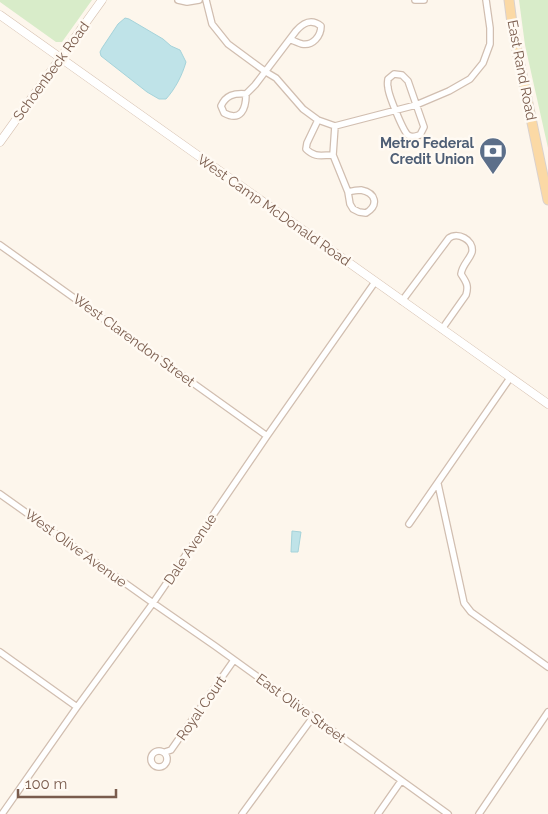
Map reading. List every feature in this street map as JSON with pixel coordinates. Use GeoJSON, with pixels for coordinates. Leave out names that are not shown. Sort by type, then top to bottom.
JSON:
{"type":"FeatureCollection","features":[{"type":"Feature","properties":{"kind":"main road","name":"Schoenbeck Road"},"geometry":{"type":"LineString","coordinates":[[0,142],[102,0]]}},
{"type":"Feature","properties":{"kind":"main road","name":"East Rand Road"},"geometry":{"type":"LineString","coordinates":[[509,0],[513,31],[548,200]]}},
{"type":"Feature","properties":{"kind":"main road","name":"West Camp McDonald Road"},"geometry":{"type":"LineString","coordinates":[[0,15],[548,404]]}},
{"type":"Feature","properties":{"kind":"street"},"geometry":{"type":"LineString","coordinates":[[178,0],[187,2],[200,0]]}},
{"type":"Feature","properties":{"kind":"street"},"geometry":{"type":"LineString","coordinates":[[206,0],[212,24],[228,44],[276,78],[303,109],[318,120],[335,126],[416,105],[449,91],[470,79],[484,62],[490,44],[486,0]]}},
{"type":"Feature","properties":{"kind":"street"},"geometry":{"type":"LineString","coordinates":[[415,0],[424,0]]}},
{"type":"Feature","properties":{"kind":"street"},"geometry":{"type":"LineString","coordinates":[[246,94],[237,93],[230,95],[224,100],[221,106],[224,113],[231,116],[237,115],[244,110],[246,94],[256,85],[266,72],[290,39],[296,31],[303,24],[310,21],[316,22],[321,26],[321,32],[317,40],[309,44],[302,44],[290,39]]}},
{"type":"Feature","properties":{"kind":"street"},"geometry":{"type":"LineString","coordinates":[[394,74],[402,76],[408,81],[424,127],[420,135],[412,137],[407,134],[396,111],[387,86],[388,79],[394,74]]}},
{"type":"Feature","properties":{"kind":"street"},"geometry":{"type":"LineString","coordinates":[[318,120],[306,149],[315,156],[333,155]]}},
{"type":"Feature","properties":{"kind":"street"},"geometry":{"type":"LineString","coordinates":[[335,126],[333,155],[348,192],[350,204],[353,209],[359,212],[366,213],[371,210],[374,205],[374,199],[370,194],[360,190],[348,192]]}},
{"type":"Feature","properties":{"kind":"street"},"geometry":{"type":"LineString","coordinates":[[402,301],[449,238],[455,235],[468,241],[472,245],[472,252],[463,266],[461,274],[467,283],[466,295],[442,329]]}},
{"type":"Feature","properties":{"kind":"street","name":"West Clarendon Street"},"geometry":{"type":"LineString","coordinates":[[0,245],[267,436]]}},
{"type":"Feature","properties":{"kind":"street","name":"Dale Avenue"},"geometry":{"type":"LineString","coordinates":[[2,814],[77,706],[153,603],[375,282]]}},
{"type":"Feature","properties":{"kind":"street"},"geometry":{"type":"LineString","coordinates":[[409,524],[510,378]]}},
{"type":"Feature","properties":{"kind":"street"},"geometry":{"type":"LineString","coordinates":[[438,484],[464,603],[471,612],[548,667]]}},
{"type":"Feature","properties":{"kind":"street","name":"West Olive Avenue"},"geometry":{"type":"LineString","coordinates":[[0,494],[153,603]]}},
{"type":"Feature","properties":{"kind":"street","name":"East Olive Street"},"geometry":{"type":"LineString","coordinates":[[153,603],[448,814]]}},
{"type":"Feature","properties":{"kind":"street"},"geometry":{"type":"LineString","coordinates":[[0,652],[77,706]]}},
{"type":"Feature","properties":{"kind":"street","name":"Royal Court"},"geometry":{"type":"LineString","coordinates":[[165,752],[171,750],[234,660]]}},
{"type":"Feature","properties":{"kind":"street"},"geometry":{"type":"LineString","coordinates":[[479,814],[548,712]]}},
{"type":"Feature","properties":{"kind":"street"},"geometry":{"type":"LineString","coordinates":[[242,814],[313,716]]}},
{"type":"Feature","properties":{"kind":"street"},"geometry":{"type":"LineString","coordinates":[[378,814],[401,781]]}},
{"type":"Feature","properties":{"kind":"green space"},"geometry":{"type":"Polygon","coordinates":[[[0,0],[92,0],[62,42],[56,42],[0,2],[0,0]]]}},
{"type":"Feature","properties":{"kind":"green space"},"geometry":{"type":"Polygon","coordinates":[[[519,0],[548,0],[548,148],[525,45],[519,0]]]}},
{"type":"Feature","properties":{"kind":"water"},"geometry":{"type":"Polygon","coordinates":[[[125,18],[180,50],[186,62],[178,82],[166,99],[159,99],[147,92],[101,56],[102,48],[118,24],[125,18]]]}},
{"type":"Feature","properties":{"kind":"water"},"geometry":{"type":"Polygon","coordinates":[[[292,531],[301,532],[298,552],[291,552],[292,531]]]}},
{"type":"Feature","properties":{"kind":"place","name":"Metro Federal Credit Union"},"geometry":{"type":"Point","coordinates":[493,175]}}]}
